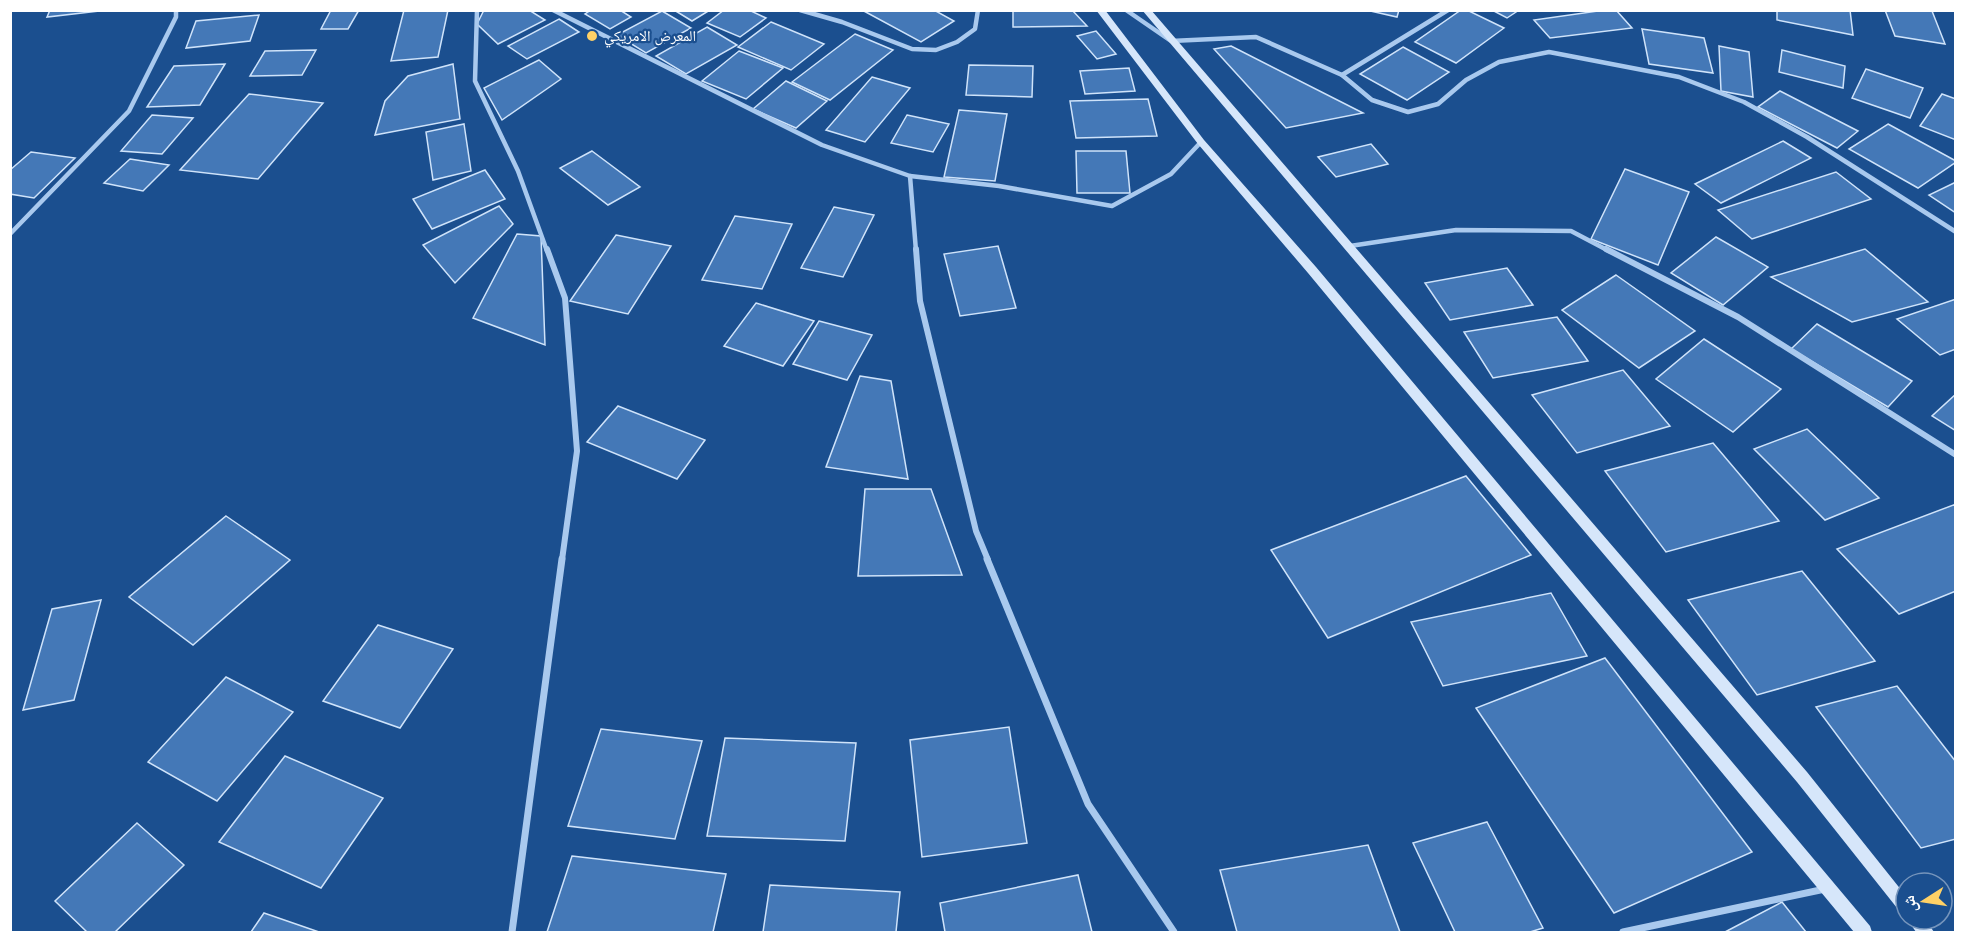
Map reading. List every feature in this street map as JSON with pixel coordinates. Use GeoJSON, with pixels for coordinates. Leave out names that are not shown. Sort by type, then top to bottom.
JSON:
{"type":"FeatureCollection","features":[{"type":"Feature","properties":{"kind":"street"},"geometry":{"type":"LineString","coordinates":[[10,234],[129,111],[176,17],[176,10]]}},
{"type":"Feature","properties":{"kind":"street"},"geometry":{"type":"LineString","coordinates":[[477,10],[475,81],[518,171],[565,298],[577,451],[512,933]]}},
{"type":"Feature","properties":{"kind":"street"},"geometry":{"type":"LineString","coordinates":[[554,10],[822,144],[910,176],[999,186],[1112,206],[1171,174],[1201,142]]}},
{"type":"Feature","properties":{"kind":"street"},"geometry":{"type":"LineString","coordinates":[[800,10],[842,22],[912,49],[936,50],[957,42],[975,29],[978,10]]}},
{"type":"Feature","properties":{"kind":"street"},"geometry":{"type":"LineString","coordinates":[[1100,10],[1201,142],[1312,270],[1830,888],[1864,933]]}},
{"type":"Feature","properties":{"kind":"street"},"geometry":{"type":"LineString","coordinates":[[1126,10],[1171,41],[1256,38],[1342,75],[1372,100],[1408,112],[1438,104],[1466,80],[1499,62],[1549,52],[1679,77],[1744,102],[1807,137],[1956,232]]}},
{"type":"Feature","properties":{"kind":"street"},"geometry":{"type":"LineString","coordinates":[[1146,10],[1802,777],[1894,893]]}},
{"type":"Feature","properties":{"kind":"street"},"geometry":{"type":"LineString","coordinates":[[1342,75],[1448,10]]}},
{"type":"Feature","properties":{"kind":"street"},"geometry":{"type":"LineString","coordinates":[[910,176],[920,301],[976,531],[1088,804],[1174,933]]}},
{"type":"Feature","properties":{"kind":"street"},"geometry":{"type":"LineString","coordinates":[[1350,246],[1456,230],[1571,231],[1738,317],[1956,455]]}},
{"type":"Feature","properties":{"kind":"street"},"geometry":{"type":"LineString","coordinates":[[1623,933],[1830,888]]}},
{"type":"Feature","properties":{"kind":"building"},"geometry":{"type":"Polygon","coordinates":[[[50,10],[108,10],[47,17],[50,10]]]}},
{"type":"Feature","properties":{"kind":"building"},"geometry":{"type":"Polygon","coordinates":[[[331,10],[359,10],[348,29],[321,29],[331,10]]]}},
{"type":"Feature","properties":{"kind":"building"},"geometry":{"type":"Polygon","coordinates":[[[404,10],[448,10],[438,57],[391,61],[404,10]]]}},
{"type":"Feature","properties":{"kind":"building"},"geometry":{"type":"Polygon","coordinates":[[[484,10],[529,10],[545,20],[498,44],[477,24],[484,10]]]}},
{"type":"Feature","properties":{"kind":"building"},"geometry":{"type":"Polygon","coordinates":[[[591,10],[620,10],[631,17],[610,29],[585,14],[591,10]]]}},
{"type":"Feature","properties":{"kind":"building"},"geometry":{"type":"Polygon","coordinates":[[[674,10],[710,10],[692,21],[674,10]]]}},
{"type":"Feature","properties":{"kind":"building"},"geometry":{"type":"Polygon","coordinates":[[[724,10],[749,10],[766,18],[740,37],[707,23],[724,10]]]}},
{"type":"Feature","properties":{"kind":"building"},"geometry":{"type":"Polygon","coordinates":[[[862,10],[934,10],[954,21],[921,42],[862,10]]]}},
{"type":"Feature","properties":{"kind":"building"},"geometry":{"type":"Polygon","coordinates":[[[1013,10],[1072,10],[1087,26],[1013,27],[1013,10]]]}},
{"type":"Feature","properties":{"kind":"building"},"geometry":{"type":"Polygon","coordinates":[[[1366,10],[1399,10],[1397,17],[1366,10]]]}},
{"type":"Feature","properties":{"kind":"building"},"geometry":{"type":"Polygon","coordinates":[[[1461,10],[1467,10],[1504,28],[1456,63],[1415,42],[1461,10]]]}},
{"type":"Feature","properties":{"kind":"building"},"geometry":{"type":"Polygon","coordinates":[[[1492,10],[1519,10],[1507,18],[1492,10]]]}},
{"type":"Feature","properties":{"kind":"building"},"geometry":{"type":"Polygon","coordinates":[[[1616,10],[1632,28],[1550,38],[1534,20],[1616,10]]]}},
{"type":"Feature","properties":{"kind":"building"},"geometry":{"type":"Polygon","coordinates":[[[1777,10],[1850,10],[1853,35],[1777,20],[1777,10]]]}},
{"type":"Feature","properties":{"kind":"building"},"geometry":{"type":"Polygon","coordinates":[[[1885,10],[1932,11],[1945,44],[1895,36],[1885,10]]]}},
{"type":"Feature","properties":{"kind":"building"},"geometry":{"type":"Polygon","coordinates":[[[662,11],[691,28],[646,53],[617,35],[662,11]]]}},
{"type":"Feature","properties":{"kind":"building"},"geometry":{"type":"Polygon","coordinates":[[[259,15],[250,41],[186,48],[196,21],[259,15]]]}},
{"type":"Feature","properties":{"kind":"building"},"geometry":{"type":"Polygon","coordinates":[[[559,19],[579,32],[527,59],[508,46],[559,19]]]}},
{"type":"Feature","properties":{"kind":"building"},"geometry":{"type":"Polygon","coordinates":[[[771,22],[824,44],[791,70],[738,47],[771,22]]]}},
{"type":"Feature","properties":{"kind":"building"},"geometry":{"type":"Polygon","coordinates":[[[707,27],[737,45],[686,74],[656,56],[707,27]]]}},
{"type":"Feature","properties":{"kind":"building"},"geometry":{"type":"Polygon","coordinates":[[[1642,29],[1704,38],[1713,73],[1649,64],[1642,29]]]}},
{"type":"Feature","properties":{"kind":"building"},"geometry":{"type":"Polygon","coordinates":[[[1096,31],[1116,54],[1097,59],[1077,36],[1096,31]]]}},
{"type":"Feature","properties":{"kind":"building"},"geometry":{"type":"Polygon","coordinates":[[[855,34],[893,50],[830,100],[792,82],[855,34]]]}},
{"type":"Feature","properties":{"kind":"building"},"geometry":{"type":"Polygon","coordinates":[[[1231,46],[1363,113],[1286,128],[1214,49],[1231,46]]]}},
{"type":"Feature","properties":{"kind":"building"},"geometry":{"type":"Polygon","coordinates":[[[1719,46],[1749,52],[1753,97],[1721,91],[1719,46]]]}},
{"type":"Feature","properties":{"kind":"building"},"geometry":{"type":"Polygon","coordinates":[[[1403,47],[1449,72],[1407,100],[1360,74],[1403,47]]]}},
{"type":"Feature","properties":{"kind":"building"},"geometry":{"type":"Polygon","coordinates":[[[316,50],[302,75],[250,76],[265,51],[316,50]]]}},
{"type":"Feature","properties":{"kind":"building"},"geometry":{"type":"Polygon","coordinates":[[[1782,50],[1845,66],[1843,88],[1779,72],[1782,50]]]}},
{"type":"Feature","properties":{"kind":"building"},"geometry":{"type":"Polygon","coordinates":[[[739,51],[783,68],[746,99],[702,81],[739,51]]]}},
{"type":"Feature","properties":{"kind":"building"},"geometry":{"type":"Polygon","coordinates":[[[539,60],[561,79],[502,120],[484,88],[539,60]]]}},
{"type":"Feature","properties":{"kind":"building"},"geometry":{"type":"Polygon","coordinates":[[[225,64],[200,105],[147,107],[174,66],[225,64]]]}},
{"type":"Feature","properties":{"kind":"building"},"geometry":{"type":"Polygon","coordinates":[[[453,64],[460,119],[375,135],[385,101],[408,76],[453,64]]]}},
{"type":"Feature","properties":{"kind":"building"},"geometry":{"type":"Polygon","coordinates":[[[969,65],[1033,66],[1032,97],[966,95],[969,65]]]}},
{"type":"Feature","properties":{"kind":"building"},"geometry":{"type":"Polygon","coordinates":[[[1129,68],[1135,91],[1085,94],[1080,71],[1129,68]]]}},
{"type":"Feature","properties":{"kind":"building"},"geometry":{"type":"Polygon","coordinates":[[[1866,69],[1923,88],[1910,118],[1852,98],[1866,69]]]}},
{"type":"Feature","properties":{"kind":"building"},"geometry":{"type":"Polygon","coordinates":[[[872,77],[910,88],[865,142],[826,130],[872,77]]]}},
{"type":"Feature","properties":{"kind":"building"},"geometry":{"type":"Polygon","coordinates":[[[786,81],[827,101],[796,128],[753,109],[786,81]]]}},
{"type":"Feature","properties":{"kind":"building"},"geometry":{"type":"Polygon","coordinates":[[[1780,91],[1858,131],[1837,148],[1758,107],[1780,91]]]}},
{"type":"Feature","properties":{"kind":"building"},"geometry":{"type":"Polygon","coordinates":[[[249,94],[323,103],[258,179],[180,170],[249,94]]]}},
{"type":"Feature","properties":{"kind":"building"},"geometry":{"type":"Polygon","coordinates":[[[1942,94],[1956,99],[1956,140],[1920,126],[1942,94]]]}},
{"type":"Feature","properties":{"kind":"building"},"geometry":{"type":"Polygon","coordinates":[[[1148,99],[1157,136],[1076,138],[1070,101],[1148,99]]]}},
{"type":"Feature","properties":{"kind":"building"},"geometry":{"type":"Polygon","coordinates":[[[959,110],[1007,114],[995,181],[944,177],[959,110]]]}},
{"type":"Feature","properties":{"kind":"building"},"geometry":{"type":"Polygon","coordinates":[[[152,115],[193,118],[162,154],[121,151],[152,115]]]}},
{"type":"Feature","properties":{"kind":"building"},"geometry":{"type":"Polygon","coordinates":[[[907,115],[949,124],[933,152],[891,143],[907,115]]]}},
{"type":"Feature","properties":{"kind":"building"},"geometry":{"type":"Polygon","coordinates":[[[464,124],[471,171],[433,180],[426,132],[464,124]]]}},
{"type":"Feature","properties":{"kind":"building"},"geometry":{"type":"Polygon","coordinates":[[[1888,124],[1956,162],[1918,188],[1849,149],[1888,124]]]}},
{"type":"Feature","properties":{"kind":"building"},"geometry":{"type":"Polygon","coordinates":[[[1783,141],[1811,158],[1721,203],[1695,184],[1783,141]]]}},
{"type":"Feature","properties":{"kind":"building"},"geometry":{"type":"Polygon","coordinates":[[[1371,144],[1388,164],[1336,177],[1318,157],[1371,144]]]}},
{"type":"Feature","properties":{"kind":"building"},"geometry":{"type":"Polygon","coordinates":[[[592,151],[640,187],[608,205],[560,168],[592,151]]]}},
{"type":"Feature","properties":{"kind":"building"},"geometry":{"type":"Polygon","coordinates":[[[1076,151],[1126,151],[1130,193],[1077,193],[1076,151]]]}},
{"type":"Feature","properties":{"kind":"building"},"geometry":{"type":"Polygon","coordinates":[[[31,152],[75,158],[34,198],[10,194],[10,170],[31,152]]]}},
{"type":"Feature","properties":{"kind":"building"},"geometry":{"type":"Polygon","coordinates":[[[130,159],[169,165],[143,191],[104,183],[130,159]]]}},
{"type":"Feature","properties":{"kind":"building"},"geometry":{"type":"Polygon","coordinates":[[[1625,169],[1689,192],[1658,265],[1591,239],[1625,169]]]}},
{"type":"Feature","properties":{"kind":"building"},"geometry":{"type":"Polygon","coordinates":[[[485,170],[505,199],[432,229],[413,199],[485,170]]]}},
{"type":"Feature","properties":{"kind":"building"},"geometry":{"type":"Polygon","coordinates":[[[1836,172],[1871,199],[1752,239],[1718,210],[1836,172]]]}},
{"type":"Feature","properties":{"kind":"building"},"geometry":{"type":"Polygon","coordinates":[[[1956,182],[1956,213],[1929,195],[1956,182]]]}},
{"type":"Feature","properties":{"kind":"building"},"geometry":{"type":"Polygon","coordinates":[[[499,206],[513,224],[455,283],[423,245],[499,206]]]}},
{"type":"Feature","properties":{"kind":"building"},"geometry":{"type":"Polygon","coordinates":[[[834,207],[874,215],[843,277],[801,268],[834,207]]]}},
{"type":"Feature","properties":{"kind":"building"},"geometry":{"type":"Polygon","coordinates":[[[735,216],[792,224],[762,289],[702,280],[735,216]]]}},
{"type":"Feature","properties":{"kind":"building"},"geometry":{"type":"Polygon","coordinates":[[[517,234],[541,236],[545,345],[473,318],[517,234]]]}},
{"type":"Feature","properties":{"kind":"building"},"geometry":{"type":"Polygon","coordinates":[[[616,235],[671,246],[628,314],[570,301],[616,235]]]}},
{"type":"Feature","properties":{"kind":"building"},"geometry":{"type":"Polygon","coordinates":[[[1716,237],[1768,267],[1723,305],[1671,273],[1716,237]]]}},
{"type":"Feature","properties":{"kind":"building"},"geometry":{"type":"Polygon","coordinates":[[[998,246],[1016,308],[960,316],[944,254],[998,246]]]}},
{"type":"Feature","properties":{"kind":"building"},"geometry":{"type":"Polygon","coordinates":[[[1865,249],[1928,302],[1852,322],[1771,277],[1865,249]]]}},
{"type":"Feature","properties":{"kind":"building"},"geometry":{"type":"Polygon","coordinates":[[[1507,268],[1533,305],[1450,320],[1425,283],[1507,268]]]}},
{"type":"Feature","properties":{"kind":"building"},"geometry":{"type":"Polygon","coordinates":[[[1616,275],[1695,331],[1639,368],[1562,310],[1616,275]]]}},
{"type":"Feature","properties":{"kind":"building"},"geometry":{"type":"Polygon","coordinates":[[[1956,299],[1956,349],[1940,355],[1897,319],[1956,299]]]}},
{"type":"Feature","properties":{"kind":"building"},"geometry":{"type":"Polygon","coordinates":[[[756,303],[814,321],[783,366],[724,346],[756,303]]]}},
{"type":"Feature","properties":{"kind":"building"},"geometry":{"type":"Polygon","coordinates":[[[1557,317],[1588,361],[1493,378],[1464,332],[1557,317]]]}},
{"type":"Feature","properties":{"kind":"building"},"geometry":{"type":"Polygon","coordinates":[[[819,321],[872,335],[847,380],[793,364],[819,321]]]}},
{"type":"Feature","properties":{"kind":"building"},"geometry":{"type":"Polygon","coordinates":[[[1817,324],[1912,381],[1888,407],[1791,349],[1817,324]]]}},
{"type":"Feature","properties":{"kind":"building"},"geometry":{"type":"Polygon","coordinates":[[[1704,339],[1781,389],[1733,432],[1656,379],[1704,339]]]}},
{"type":"Feature","properties":{"kind":"building"},"geometry":{"type":"Polygon","coordinates":[[[1623,370],[1670,426],[1577,453],[1532,395],[1623,370]]]}},
{"type":"Feature","properties":{"kind":"building"},"geometry":{"type":"Polygon","coordinates":[[[860,376],[891,381],[908,479],[826,467],[860,376]]]}},
{"type":"Feature","properties":{"kind":"building"},"geometry":{"type":"Polygon","coordinates":[[[1956,394],[1956,431],[1932,416],[1956,394]]]}},
{"type":"Feature","properties":{"kind":"building"},"geometry":{"type":"Polygon","coordinates":[[[618,406],[705,440],[677,479],[587,442],[618,406]]]}},
{"type":"Feature","properties":{"kind":"building"},"geometry":{"type":"Polygon","coordinates":[[[1807,429],[1879,498],[1825,520],[1754,449],[1807,429]]]}},
{"type":"Feature","properties":{"kind":"building"},"geometry":{"type":"Polygon","coordinates":[[[1713,443],[1779,521],[1666,552],[1605,471],[1713,443]]]}},
{"type":"Feature","properties":{"kind":"building"},"geometry":{"type":"Polygon","coordinates":[[[1466,476],[1531,555],[1328,638],[1271,550],[1466,476]]]}},
{"type":"Feature","properties":{"kind":"building"},"geometry":{"type":"Polygon","coordinates":[[[865,489],[931,489],[962,575],[858,576],[865,489]]]}},
{"type":"Feature","properties":{"kind":"building"},"geometry":{"type":"Polygon","coordinates":[[[1956,504],[1956,591],[1899,614],[1837,549],[1956,504]]]}},
{"type":"Feature","properties":{"kind":"building"},"geometry":{"type":"Polygon","coordinates":[[[226,516],[290,560],[193,645],[129,597],[226,516]]]}},
{"type":"Feature","properties":{"kind":"building"},"geometry":{"type":"Polygon","coordinates":[[[1802,571],[1875,661],[1757,695],[1688,600],[1802,571]]]}},
{"type":"Feature","properties":{"kind":"building"},"geometry":{"type":"Polygon","coordinates":[[[1551,593],[1587,656],[1443,686],[1411,622],[1551,593]]]}},
{"type":"Feature","properties":{"kind":"building"},"geometry":{"type":"Polygon","coordinates":[[[101,600],[74,700],[23,710],[52,609],[101,600]]]}},
{"type":"Feature","properties":{"kind":"building"},"geometry":{"type":"Polygon","coordinates":[[[378,625],[453,649],[400,728],[323,701],[378,625]]]}},
{"type":"Feature","properties":{"kind":"building"},"geometry":{"type":"Polygon","coordinates":[[[1605,658],[1752,852],[1614,913],[1476,708],[1605,658]]]}},
{"type":"Feature","properties":{"kind":"building"},"geometry":{"type":"Polygon","coordinates":[[[226,677],[293,712],[217,801],[148,762],[226,677]]]}},
{"type":"Feature","properties":{"kind":"building"},"geometry":{"type":"Polygon","coordinates":[[[1897,686],[1956,762],[1956,839],[1921,848],[1816,707],[1897,686]]]}},
{"type":"Feature","properties":{"kind":"building"},"geometry":{"type":"Polygon","coordinates":[[[1009,727],[1027,843],[922,857],[910,740],[1009,727]]]}},
{"type":"Feature","properties":{"kind":"building"},"geometry":{"type":"Polygon","coordinates":[[[601,729],[702,741],[675,839],[568,826],[601,729]]]}},
{"type":"Feature","properties":{"kind":"building"},"geometry":{"type":"Polygon","coordinates":[[[725,738],[856,743],[845,841],[707,836],[725,738]]]}},
{"type":"Feature","properties":{"kind":"building"},"geometry":{"type":"Polygon","coordinates":[[[285,756],[383,798],[321,888],[219,842],[285,756]]]}},
{"type":"Feature","properties":{"kind":"building"},"geometry":{"type":"Polygon","coordinates":[[[1487,822],[1543,928],[1530,932],[1455,932],[1413,843],[1487,822]]]}},
{"type":"Feature","properties":{"kind":"building"},"geometry":{"type":"Polygon","coordinates":[[[137,823],[184,865],[115,932],[87,932],[55,901],[137,823]]]}},
{"type":"Feature","properties":{"kind":"building"},"geometry":{"type":"Polygon","coordinates":[[[1368,845],[1400,932],[1237,932],[1220,870],[1368,845]]]}},
{"type":"Feature","properties":{"kind":"building"},"geometry":{"type":"Polygon","coordinates":[[[572,856],[726,874],[713,932],[547,932],[572,856]]]}},
{"type":"Feature","properties":{"kind":"building"},"geometry":{"type":"Polygon","coordinates":[[[1078,875],[1092,932],[945,932],[940,903],[1078,875]]]}},
{"type":"Feature","properties":{"kind":"building"},"geometry":{"type":"Polygon","coordinates":[[[770,885],[900,892],[896,932],[763,932],[770,885]]]}},
{"type":"Feature","properties":{"kind":"building"},"geometry":{"type":"Polygon","coordinates":[[[1782,902],[1806,932],[1725,932],[1782,902]]]}},
{"type":"Feature","properties":{"kind":"building"},"geometry":{"type":"Polygon","coordinates":[[[264,913],[319,932],[251,932],[264,913]]]}},
{"type":"Feature","properties":{"kind":"place","name":"المعرض الامريكي"},"geometry":{"type":"Point","coordinates":[592,36]}}]}
